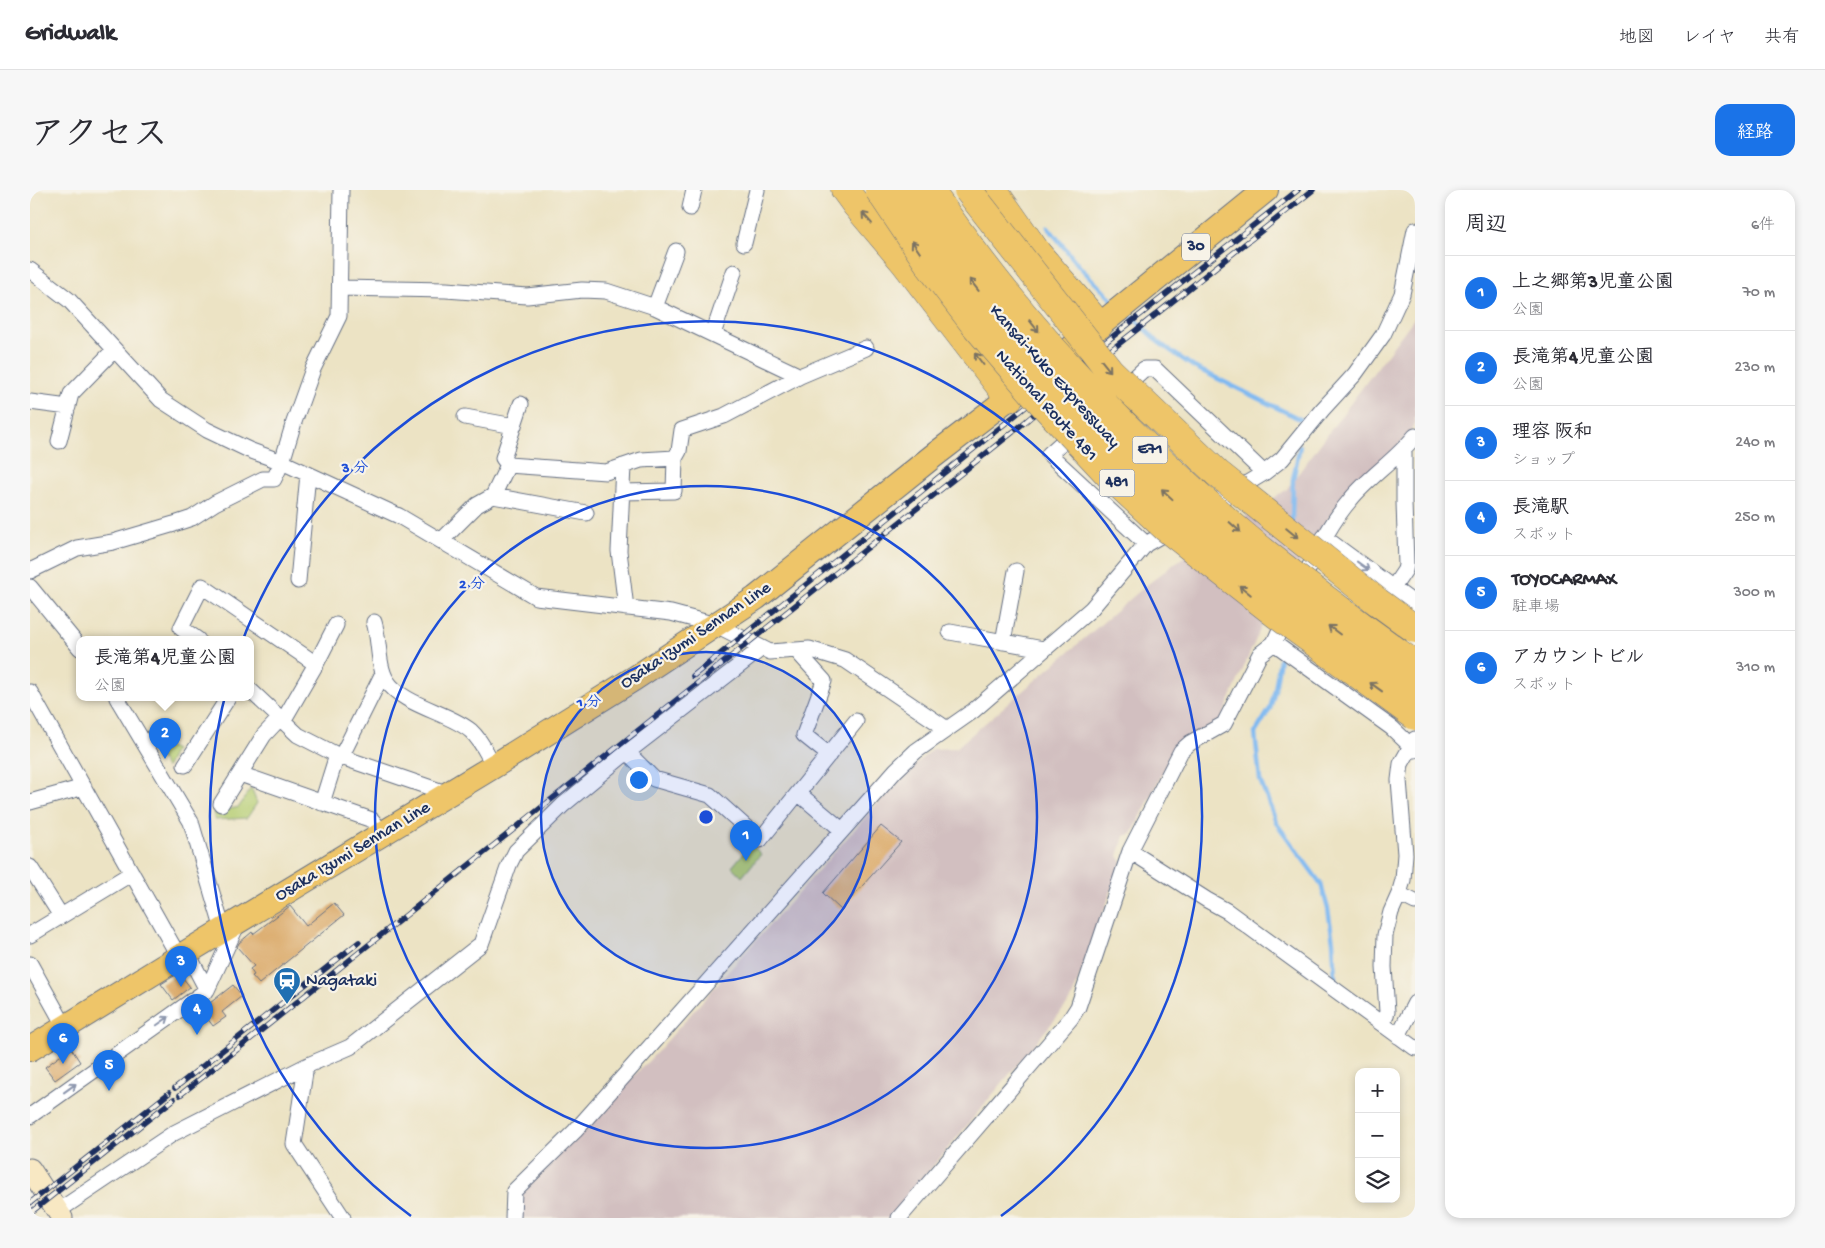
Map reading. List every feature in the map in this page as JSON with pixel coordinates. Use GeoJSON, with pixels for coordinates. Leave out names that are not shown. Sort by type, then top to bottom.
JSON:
{"type":"FeatureCollection","features":[{"type":"Feature","properties":{"kind":"highway"},"geometry":{"type":"LineString","coordinates":[[845,190],[856,206],[905,263],[1009,398]]}},
{"type":"Feature","properties":{"kind":"highway","name":"National Route 481"},"geometry":{"type":"LineString","coordinates":[[879,190],[930,266],[979,331],[1047,409],[1112,478],[1166,528],[1277,615],[1415,716]]}},
{"type":"Feature","properties":{"kind":"highway","name":"Kansai-Kuko Expressway"},"geometry":{"type":"LineString","coordinates":[[906,190],[949,254],[1017,340],[1082,413],[1176,503],[1225,546],[1415,690]]}},
{"type":"Feature","properties":{"kind":"highway","name":"Kansai-Kuko Expressway"},"geometry":{"type":"LineString","coordinates":[[930,190],[995,279],[1050,345],[1158,459],[1246,537],[1317,593],[1415,665]]}},
{"type":"Feature","properties":{"kind":"highway"},"geometry":{"type":"LineString","coordinates":[[968,190],[1110,371],[1217,473],[1378,602],[1415,629]]}},
{"type":"Feature","properties":{"kind":"highway"},"geometry":{"type":"LineString","coordinates":[[993,190],[1038,254],[1114,313]]}},
{"type":"Feature","properties":{"kind":"main road","name":"Osaka Izumi Sennan Line"},"geometry":{"type":"LineString","coordinates":[[30,1049],[183,954],[449,794],[756,598],[1009,398],[1266,190]]}},
{"type":"Feature","properties":{"kind":"main road"},"geometry":{"type":"LineString","coordinates":[[30,1169],[60,1215]]}},
{"type":"Feature","properties":{"kind":"street"},"geometry":{"type":"LineString","coordinates":[[30,571],[77,548],[112,542],[192,518],[215,503],[262,479],[274,479],[282,462],[313,369],[339,316],[341,190]]}},
{"type":"Feature","properties":{"kind":"street"},"geometry":{"type":"LineString","coordinates":[[690,208],[694,190]]}},
{"type":"Feature","properties":{"kind":"street"},"geometry":{"type":"LineString","coordinates":[[744,243],[757,190]]}},
{"type":"Feature","properties":{"kind":"street"},"geometry":{"type":"LineString","coordinates":[[513,1218],[514,1191],[575,1132],[896,770],[916,751],[973,711],[1091,609],[1146,544],[1264,473],[1282,459],[1322,410],[1355,374],[1382,336],[1402,294],[1415,230]]}},
{"type":"Feature","properties":{"kind":"street"},"geometry":{"type":"LineString","coordinates":[[655,307],[676,251]]}},
{"type":"Feature","properties":{"kind":"street"},"geometry":{"type":"LineString","coordinates":[[30,270],[69,300],[161,400],[207,430],[399,516],[536,597],[671,613],[716,625],[770,652],[808,649],[845,660],[947,729]]}},
{"type":"Feature","properties":{"kind":"street"},"geometry":{"type":"LineString","coordinates":[[713,334],[734,272]]}},
{"type":"Feature","properties":{"kind":"street"},"geometry":{"type":"LineString","coordinates":[[340,288],[446,290],[527,296],[590,290],[606,292],[655,307],[800,376]]}},
{"type":"Feature","properties":{"kind":"street"},"geometry":{"type":"LineString","coordinates":[[622,492],[674,491],[674,458],[679,451],[682,430],[724,416],[800,376],[866,348]]}},
{"type":"Feature","properties":{"kind":"street"},"geometry":{"type":"LineString","coordinates":[[59,441],[71,394],[114,350]]}},
{"type":"Feature","properties":{"kind":"street"},"geometry":{"type":"LineString","coordinates":[[1146,544],[1049,454],[1144,369],[1155,368],[1264,473]]}},
{"type":"Feature","properties":{"kind":"street"},"geometry":{"type":"LineString","coordinates":[[30,402],[68,407]]}},
{"type":"Feature","properties":{"kind":"street"},"geometry":{"type":"LineString","coordinates":[[508,465],[503,458],[521,404]]}},
{"type":"Feature","properties":{"kind":"street"},"geometry":{"type":"LineString","coordinates":[[465,417],[514,426]]}},
{"type":"Feature","properties":{"kind":"street"},"geometry":{"type":"LineString","coordinates":[[899,1218],[1071,1018],[1078,1007],[1130,851],[1181,751],[1190,743],[1224,724],[1260,654],[1274,642],[1324,537],[1350,499],[1379,470],[1404,449],[1415,436]]}},
{"type":"Feature","properties":{"kind":"street"},"geometry":{"type":"LineString","coordinates":[[1393,588],[1405,570],[1406,565],[1404,449]]}},
{"type":"Feature","properties":{"kind":"street"},"geometry":{"type":"LineString","coordinates":[[508,465],[606,472],[641,460],[674,458]]}},
{"type":"Feature","properties":{"kind":"street"},"geometry":{"type":"LineString","coordinates":[[441,541],[477,505],[493,496],[508,465]]}},
{"type":"Feature","properties":{"kind":"street"},"geometry":{"type":"LineString","coordinates":[[623,466],[619,551],[626,608]]}},
{"type":"Feature","properties":{"kind":"street"},"geometry":{"type":"LineString","coordinates":[[298,581],[308,474]]}},
{"type":"Feature","properties":{"kind":"street"},"geometry":{"type":"LineString","coordinates":[[493,496],[586,513]]}},
{"type":"Feature","properties":{"kind":"street"},"geometry":{"type":"LineString","coordinates":[[1324,537],[1415,604]]}},
{"type":"Feature","properties":{"kind":"street"},"geometry":{"type":"LineString","coordinates":[[1003,642],[1016,571]]}},
{"type":"Feature","properties":{"kind":"street"},"geometry":{"type":"LineString","coordinates":[[192,636],[181,628],[202,586],[316,664]]}},
{"type":"Feature","properties":{"kind":"street"},"geometry":{"type":"LineString","coordinates":[[30,587],[76,643]]}},
{"type":"Feature","properties":{"kind":"street"},"geometry":{"type":"LineString","coordinates":[[374,622],[378,635],[383,673],[388,682],[399,693],[470,730],[481,740],[494,766]]}},
{"type":"Feature","properties":{"kind":"street"},"geometry":{"type":"LineString","coordinates":[[221,804],[264,735],[281,720],[316,664],[336,625]]}},
{"type":"Feature","properties":{"kind":"street"},"geometry":{"type":"LineString","coordinates":[[950,632],[1043,649]]}},
{"type":"Feature","properties":{"kind":"street"},"geometry":{"type":"LineString","coordinates":[[1274,642],[1413,745],[1401,764],[1399,780],[1405,854],[1403,880],[1385,935],[1384,968],[1387,1012],[1383,1024]]}},
{"type":"Feature","properties":{"kind":"street"},"geometry":{"type":"LineString","coordinates":[[60,1215],[174,1133],[306,1066],[350,1047],[481,944],[508,865],[516,850],[563,805],[627,752],[762,648]]}},
{"type":"Feature","properties":{"kind":"street"},"geometry":{"type":"LineString","coordinates":[[796,650],[824,681],[804,735],[828,755]]}},
{"type":"Feature","properties":{"kind":"street"},"geometry":{"type":"LineString","coordinates":[[322,803],[339,756],[383,673]]}},
{"type":"Feature","properties":{"kind":"street"},"geometry":{"type":"LineString","coordinates":[[30,692],[132,873],[207,990]]}},
{"type":"Feature","properties":{"kind":"street"},"geometry":{"type":"LineString","coordinates":[[254,694],[298,735],[339,756],[449,794]]}},
{"type":"Feature","properties":{"kind":"street"},"geometry":{"type":"LineString","coordinates":[[30,1116],[207,990],[231,925],[191,822],[119,701]]}},
{"type":"Feature","properties":{"kind":"street"},"geometry":{"type":"LineString","coordinates":[[185,766],[226,701]]}},
{"type":"Feature","properties":{"kind":"street"},"geometry":{"type":"LineString","coordinates":[[627,752],[654,779],[710,795],[760,840],[856,721]]}},
{"type":"Feature","properties":{"kind":"street"},"geometry":{"type":"LineString","coordinates":[[240,774],[372,820],[384,833]]}},
{"type":"Feature","properties":{"kind":"street"},"geometry":{"type":"LineString","coordinates":[[30,802],[84,788]]}},
{"type":"Feature","properties":{"kind":"street"},"geometry":{"type":"LineString","coordinates":[[798,793],[842,830]]}},
{"type":"Feature","properties":{"kind":"street"},"geometry":{"type":"LineString","coordinates":[[1130,851],[1227,911],[1415,1048]]}},
{"type":"Feature","properties":{"kind":"street"},"geometry":{"type":"LineString","coordinates":[[30,867],[61,916]]}},
{"type":"Feature","properties":{"kind":"street"},"geometry":{"type":"LineString","coordinates":[[30,935],[132,873]]}},
{"type":"Feature","properties":{"kind":"street"},"geometry":{"type":"LineString","coordinates":[[1399,894],[1415,902]]}},
{"type":"Feature","properties":{"kind":"street"},"geometry":{"type":"LineString","coordinates":[[30,964],[65,1027]]}},
{"type":"Feature","properties":{"kind":"street"},"geometry":{"type":"LineString","coordinates":[[1398,1036],[1415,1004]]}},
{"type":"Feature","properties":{"kind":"street"},"geometry":{"type":"LineString","coordinates":[[306,1066],[294,1144],[344,1218]]}},
{"type":"Feature","properties":{"kind":"shaded area"},"geometry":{"type":"Polygon","coordinates":[[[1415,317],[1415,425],[1401,443],[1348,492],[1317,534],[1262,625],[1221,720],[1177,744],[1132,834],[1124,836],[1118,856],[1122,862],[1071,1000],[890,1218],[520,1218],[521,1193],[659,1050],[902,776],[933,749],[956,748],[1148,584],[1178,561],[1286,490],[1415,317]]]}},
{"type":"Feature","properties":{"kind":"green space"},"geometry":{"type":"Polygon","coordinates":[[[146,735],[175,750],[166,768],[146,735]]]}},
{"type":"Feature","properties":{"kind":"green space"},"geometry":{"type":"Polygon","coordinates":[[[251,788],[257,803],[247,818],[215,820],[213,806],[221,811],[239,807],[251,788]]]}},
{"type":"Feature","properties":{"kind":"green space"},"geometry":{"type":"Polygon","coordinates":[[[751,844],[761,854],[742,877],[732,867],[751,844]]]}},
{"type":"Feature","properties":{"kind":"building"},"geometry":{"type":"Polygon","coordinates":[[[881,826],[901,842],[841,910],[823,893],[881,826]]]}},
{"type":"Feature","properties":{"kind":"building"},"geometry":{"type":"Polygon","coordinates":[[[334,903],[344,915],[259,984],[252,976],[254,975],[250,969],[254,966],[237,947],[239,943],[290,906],[306,926],[334,903]]]}},
{"type":"Feature","properties":{"kind":"building"},"geometry":{"type":"Polygon","coordinates":[[[179,973],[190,987],[173,1000],[161,984],[179,973]]]}},
{"type":"Feature","properties":{"kind":"building"},"geometry":{"type":"Polygon","coordinates":[[[233,985],[242,996],[222,1012],[226,1017],[213,1026],[201,1010],[233,985]]]}},
{"type":"Feature","properties":{"kind":"building"},"geometry":{"type":"Polygon","coordinates":[[[71,1048],[80,1062],[55,1080],[45,1067],[71,1048]]]}},
{"type":"Feature","properties":{"kind":"waterway"},"geometry":{"type":"LineString","coordinates":[[1048,227],[1079,266],[1115,303]]}},
{"type":"Feature","properties":{"kind":"waterway"},"geometry":{"type":"LineString","coordinates":[[1127,312],[1158,342],[1194,367],[1304,421],[1304,426]]}},
{"type":"Feature","properties":{"kind":"waterway"},"geometry":{"type":"LineString","coordinates":[[1292,520],[1293,479],[1300,446]]}},
{"type":"Feature","properties":{"kind":"waterway"},"geometry":{"type":"LineString","coordinates":[[1281,652],[1270,709],[1255,733],[1260,780],[1277,824],[1321,884],[1328,909],[1333,942],[1335,979]]}},
{"type":"Feature","properties":{"kind":"railway"},"geometry":{"type":"LineString","coordinates":[[693,676],[1102,345],[1298,190]]}},
{"type":"Feature","properties":{"kind":"railway"},"geometry":{"type":"LineString","coordinates":[[180,1095],[1013,432],[1106,354],[1313,190]]}},
{"type":"Feature","properties":{"kind":"railway"},"geometry":{"type":"LineString","coordinates":[[175,1088],[359,942]]}},
{"type":"Feature","properties":{"kind":"railway"},"geometry":{"type":"LineString","coordinates":[[30,1203],[169,1093]]}},
{"type":"Feature","properties":{"kind":"railway"},"geometry":{"type":"LineString","coordinates":[[30,1213],[174,1099]]}},
{"type":"Feature","properties":{"kind":"place","name":"長滝第4児童公園"},"geometry":{"type":"Point","coordinates":[165,759]}},
{"type":"Feature","properties":{"kind":"place","name":"上之郷第3児童公園"},"geometry":{"type":"Point","coordinates":[746,861]}},
{"type":"Feature","properties":{"kind":"place","name":"理容 阪和"},"geometry":{"type":"Point","coordinates":[181,987]}},
{"type":"Feature","properties":{"kind":"place","name":"Nagataki"},"geometry":{"type":"Point","coordinates":[287,1005]}},
{"type":"Feature","properties":{"kind":"place","name":"長滝駅"},"geometry":{"type":"Point","coordinates":[197,1035]}},
{"type":"Feature","properties":{"kind":"place","name":"アカウントビル"},"geometry":{"type":"Point","coordinates":[63,1064]}},
{"type":"Feature","properties":{"kind":"place","name":"TOYOCARMAX"},"geometry":{"type":"Point","coordinates":[109,1091]}}]}
